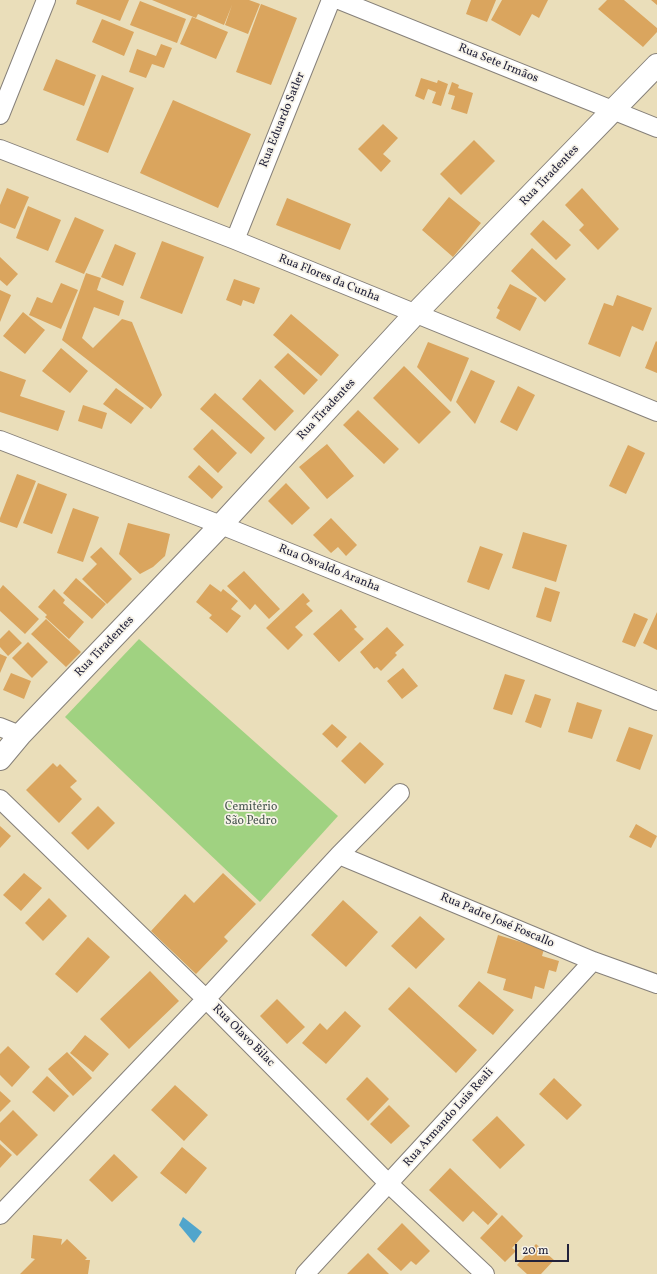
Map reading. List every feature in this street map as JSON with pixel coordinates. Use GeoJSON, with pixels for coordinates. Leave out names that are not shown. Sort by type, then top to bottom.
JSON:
{"type":"FeatureCollection","features":[{"type":"Feature","properties":{"kind":"street"},"geometry":{"type":"LineString","coordinates":[[0,115],[46,0]]}},
{"type":"Feature","properties":{"kind":"street","name":"Rua Eduardo Satler"},"geometry":{"type":"LineString","coordinates":[[235,240],[330,0]]}},
{"type":"Feature","properties":{"kind":"street","name":"Rua Sete Irmãos"},"geometry":{"type":"LineString","coordinates":[[338,0],[657,128]]}},
{"type":"Feature","properties":{"kind":"street","name":"Rua Tiradentes"},"geometry":{"type":"LineString","coordinates":[[0,759],[20,735],[221,525],[414,314],[614,111],[657,65]]}},
{"type":"Feature","properties":{"kind":"street","name":"Rua Flores da Cunha"},"geometry":{"type":"LineString","coordinates":[[0,149],[235,240],[657,412]]}},
{"type":"Feature","properties":{"kind":"street","name":"Rua Osvaldo Aranha"},"geometry":{"type":"LineString","coordinates":[[0,440],[221,525],[657,701]]}},
{"type":"Feature","properties":{"kind":"street"},"geometry":{"type":"LineString","coordinates":[[0,727],[20,735]]}},
{"type":"Feature","properties":{"kind":"street"},"geometry":{"type":"LineString","coordinates":[[0,1215],[206,999],[339,855],[400,793]]}},
{"type":"Feature","properties":{"kind":"street","name":"Rua Olavo Bilac"},"geometry":{"type":"LineString","coordinates":[[0,799],[206,999],[389,1184],[485,1274]]}},
{"type":"Feature","properties":{"kind":"street","name":"Rua Padre José Foscallo"},"geometry":{"type":"LineString","coordinates":[[339,855],[593,961],[657,984]]}},
{"type":"Feature","properties":{"kind":"street","name":"Rua Armando Luis Reali"},"geometry":{"type":"LineString","coordinates":[[305,1274],[593,961]]}},
{"type":"Feature","properties":{"kind":"green space","name":"Cemitério São Pedro"},"geometry":{"type":"Polygon","coordinates":[[[139,639],[338,816],[260,902],[65,717],[139,639]]]}},
{"type":"Feature","properties":{"kind":"water"},"geometry":{"type":"Polygon","coordinates":[[[183,1217],[202,1232],[194,1243],[179,1225],[183,1217]]]}},
{"type":"Feature","properties":{"kind":"building"},"geometry":{"type":"Polygon","coordinates":[[[77,0],[129,0],[120,21],[76,4],[77,0]]]}},
{"type":"Feature","properties":{"kind":"building"},"geometry":{"type":"Polygon","coordinates":[[[152,0],[249,0],[260,4],[248,34],[225,25],[232,5],[224,25],[198,14],[196,18],[152,0]]]}},
{"type":"Feature","properties":{"kind":"building"},"geometry":{"type":"Polygon","coordinates":[[[471,0],[496,0],[487,22],[466,14],[471,0]]]}},
{"type":"Feature","properties":{"kind":"building"},"geometry":{"type":"Polygon","coordinates":[[[502,0],[548,0],[539,18],[532,14],[520,36],[491,20],[502,0]]]}},
{"type":"Feature","properties":{"kind":"building"},"geometry":{"type":"Polygon","coordinates":[[[607,0],[624,0],[657,28],[657,32],[643,47],[598,9],[607,0]]]}},
{"type":"Feature","properties":{"kind":"building"},"geometry":{"type":"Polygon","coordinates":[[[651,0],[657,0],[657,5],[651,0]]]}},
{"type":"Feature","properties":{"kind":"building"},"geometry":{"type":"Polygon","coordinates":[[[140,1],[186,19],[177,43],[130,25],[140,1]]]}},
{"type":"Feature","properties":{"kind":"building"},"geometry":{"type":"Polygon","coordinates":[[[261,4],[297,18],[271,85],[236,72],[261,4]]]}},
{"type":"Feature","properties":{"kind":"building"},"geometry":{"type":"Polygon","coordinates":[[[192,17],[228,32],[216,59],[180,44],[192,17]]]}},
{"type":"Feature","properties":{"kind":"building"},"geometry":{"type":"Polygon","coordinates":[[[102,19],[134,32],[124,56],[92,42],[102,19]]]}},
{"type":"Feature","properties":{"kind":"building"},"geometry":{"type":"Polygon","coordinates":[[[161,44],[172,48],[164,68],[152,64],[146,78],[129,72],[137,49],[156,56],[161,44]]]}},
{"type":"Feature","properties":{"kind":"building"},"geometry":{"type":"Polygon","coordinates":[[[56,59],[96,75],[84,106],[43,90],[56,59]]]}},
{"type":"Feature","properties":{"kind":"building"},"geometry":{"type":"Polygon","coordinates":[[[102,75],[134,88],[108,153],[76,140],[102,75]]]}},
{"type":"Feature","properties":{"kind":"building"},"geometry":{"type":"Polygon","coordinates":[[[421,78],[437,83],[438,80],[448,84],[441,106],[432,103],[436,92],[428,89],[424,100],[415,96],[421,78]]]}},
{"type":"Feature","properties":{"kind":"building"},"geometry":{"type":"Polygon","coordinates":[[[452,82],[459,85],[458,88],[473,93],[467,114],[451,109],[455,96],[448,94],[452,82]]]}},
{"type":"Feature","properties":{"kind":"building"},"geometry":{"type":"Polygon","coordinates":[[[173,100],[251,134],[218,208],[140,173],[173,100]]]}},
{"type":"Feature","properties":{"kind":"building"},"geometry":{"type":"Polygon","coordinates":[[[383,124],[398,138],[383,154],[391,161],[381,172],[358,149],[383,124]]]}},
{"type":"Feature","properties":{"kind":"building"},"geometry":{"type":"Polygon","coordinates":[[[474,140],[495,161],[461,195],[440,174],[474,140]]]}},
{"type":"Feature","properties":{"kind":"building"},"geometry":{"type":"Polygon","coordinates":[[[7,188],[29,197],[15,229],[0,223],[0,205],[7,188]]]}},
{"type":"Feature","properties":{"kind":"building"},"geometry":{"type":"Polygon","coordinates":[[[582,188],[619,229],[598,250],[579,230],[584,225],[565,205],[582,188]]]}},
{"type":"Feature","properties":{"kind":"building"},"geometry":{"type":"Polygon","coordinates":[[[449,197],[481,223],[453,257],[422,230],[449,197]]]}},
{"type":"Feature","properties":{"kind":"building"},"geometry":{"type":"Polygon","coordinates":[[[287,198],[351,224],[340,250],[276,225],[287,198]]]}},
{"type":"Feature","properties":{"kind":"building"},"geometry":{"type":"Polygon","coordinates":[[[28,206],[61,220],[48,251],[16,238],[28,206]]]}},
{"type":"Feature","properties":{"kind":"building"},"geometry":{"type":"Polygon","coordinates":[[[75,217],[104,230],[84,274],[55,262],[75,217]]]}},
{"type":"Feature","properties":{"kind":"building"},"geometry":{"type":"Polygon","coordinates":[[[543,220],[571,245],[556,260],[530,234],[543,220]]]}},
{"type":"Feature","properties":{"kind":"building"},"geometry":{"type":"Polygon","coordinates":[[[162,241],[204,257],[182,314],[140,298],[162,241]]]}},
{"type":"Feature","properties":{"kind":"building"},"geometry":{"type":"Polygon","coordinates":[[[115,244],[136,253],[123,286],[101,277],[115,244]]]}},
{"type":"Feature","properties":{"kind":"building"},"geometry":{"type":"Polygon","coordinates":[[[532,248],[566,279],[545,302],[511,271],[532,248]]]}},
{"type":"Feature","properties":{"kind":"building"},"geometry":{"type":"Polygon","coordinates":[[[0,257],[18,274],[7,286],[0,280],[0,257]]]}},
{"type":"Feature","properties":{"kind":"building"},"geometry":{"type":"Polygon","coordinates":[[[86,273],[101,278],[97,290],[124,301],[119,316],[94,307],[82,338],[93,348],[122,319],[132,322],[162,395],[151,409],[62,340],[86,273]]]}},
{"type":"Feature","properties":{"kind":"building"},"geometry":{"type":"Polygon","coordinates":[[[234,279],[260,288],[254,304],[243,300],[241,306],[226,300],[234,279]]]}},
{"type":"Feature","properties":{"kind":"building"},"geometry":{"type":"Polygon","coordinates":[[[61,283],[78,290],[61,329],[29,315],[37,297],[52,303],[61,283]]]}},
{"type":"Feature","properties":{"kind":"building"},"geometry":{"type":"Polygon","coordinates":[[[510,284],[537,298],[520,331],[496,318],[500,310],[497,308],[510,284]]]}},
{"type":"Feature","properties":{"kind":"building"},"geometry":{"type":"Polygon","coordinates":[[[0,290],[11,295],[0,322],[0,290]]]}},
{"type":"Feature","properties":{"kind":"building"},"geometry":{"type":"Polygon","coordinates":[[[617,295],[652,308],[643,331],[632,326],[620,357],[588,344],[604,303],[613,306],[617,295]]]}},
{"type":"Feature","properties":{"kind":"building"},"geometry":{"type":"Polygon","coordinates":[[[23,312],[45,330],[25,354],[3,336],[23,312]]]}},
{"type":"Feature","properties":{"kind":"building"},"geometry":{"type":"Polygon","coordinates":[[[291,314],[339,355],[321,376],[273,335],[291,314]]]}},
{"type":"Feature","properties":{"kind":"building"},"geometry":{"type":"Polygon","coordinates":[[[656,341],[657,342],[657,373],[645,368],[656,341]]]}},
{"type":"Feature","properties":{"kind":"building"},"geometry":{"type":"Polygon","coordinates":[[[428,342],[469,358],[451,402],[417,367],[428,342]]]}},
{"type":"Feature","properties":{"kind":"building"},"geometry":{"type":"Polygon","coordinates":[[[61,348],[88,371],[70,393],[42,371],[61,348]]]}},
{"type":"Feature","properties":{"kind":"building"},"geometry":{"type":"Polygon","coordinates":[[[288,353],[318,380],[304,395],[274,367],[288,353]]]}},
{"type":"Feature","properties":{"kind":"building"},"geometry":{"type":"Polygon","coordinates":[[[404,366],[451,412],[419,444],[373,398],[404,366]]]}},
{"type":"Feature","properties":{"kind":"building"},"geometry":{"type":"Polygon","coordinates":[[[471,370],[495,381],[475,424],[456,402],[471,370]]]}},
{"type":"Feature","properties":{"kind":"building"},"geometry":{"type":"Polygon","coordinates":[[[0,371],[26,380],[20,396],[65,411],[58,431],[0,412],[0,371]]]}},
{"type":"Feature","properties":{"kind":"building"},"geometry":{"type":"Polygon","coordinates":[[[260,379],[294,411],[275,431],[242,399],[260,379]]]}},
{"type":"Feature","properties":{"kind":"building"},"geometry":{"type":"Polygon","coordinates":[[[518,386],[535,395],[517,431],[500,422],[518,386]]]}},
{"type":"Feature","properties":{"kind":"building"},"geometry":{"type":"Polygon","coordinates":[[[116,388],[144,408],[131,424],[103,404],[116,388]]]}},
{"type":"Feature","properties":{"kind":"building"},"geometry":{"type":"Polygon","coordinates":[[[215,393],[265,438],[251,454],[200,409],[215,393]]]}},
{"type":"Feature","properties":{"kind":"building"},"geometry":{"type":"Polygon","coordinates":[[[83,405],[107,413],[102,429],[78,421],[83,405]]]}},
{"type":"Feature","properties":{"kind":"building"},"geometry":{"type":"Polygon","coordinates":[[[358,410],[399,449],[384,464],[343,425],[358,410]]]}},
{"type":"Feature","properties":{"kind":"building"},"geometry":{"type":"Polygon","coordinates":[[[212,429],[237,453],[218,473],[193,449],[212,429]]]}},
{"type":"Feature","properties":{"kind":"building"},"geometry":{"type":"Polygon","coordinates":[[[327,444],[354,476],[327,499],[299,467],[327,444]]]}},
{"type":"Feature","properties":{"kind":"building"},"geometry":{"type":"Polygon","coordinates":[[[628,445],[645,453],[626,494],[609,486],[628,445]]]}},
{"type":"Feature","properties":{"kind":"building"},"geometry":{"type":"Polygon","coordinates":[[[199,465],[223,487],[212,499],[188,477],[199,465]]]}},
{"type":"Feature","properties":{"kind":"building"},"geometry":{"type":"Polygon","coordinates":[[[17,474],[36,481],[17,528],[0,522],[0,518],[17,474]]]}},
{"type":"Feature","properties":{"kind":"building"},"geometry":{"type":"Polygon","coordinates":[[[38,483],[67,494],[52,534],[23,523],[38,483]]]}},
{"type":"Feature","properties":{"kind":"building"},"geometry":{"type":"Polygon","coordinates":[[[286,483],[310,508],[292,525],[268,501],[286,483]]]}},
{"type":"Feature","properties":{"kind":"building"},"geometry":{"type":"Polygon","coordinates":[[[73,508],[99,517],[83,562],[57,553],[73,508]]]}},
{"type":"Feature","properties":{"kind":"building"},"geometry":{"type":"Polygon","coordinates":[[[331,518],[357,545],[346,556],[338,547],[331,553],[313,535],[331,518]]]}},
{"type":"Feature","properties":{"kind":"building"},"geometry":{"type":"Polygon","coordinates":[[[128,523],[170,534],[165,556],[153,567],[140,574],[119,554],[128,523]]]}},
{"type":"Feature","properties":{"kind":"building"},"geometry":{"type":"Polygon","coordinates":[[[523,532],[567,545],[556,582],[512,568],[523,532]]]}},
{"type":"Feature","properties":{"kind":"building"},"geometry":{"type":"Polygon","coordinates":[[[480,546],[503,554],[489,590],[467,582],[480,546]]]}},
{"type":"Feature","properties":{"kind":"building"},"geometry":{"type":"Polygon","coordinates":[[[101,547],[132,579],[107,604],[82,579],[97,564],[90,557],[101,547]]]}},
{"type":"Feature","properties":{"kind":"building"},"geometry":{"type":"Polygon","coordinates":[[[244,571],[280,609],[269,619],[255,604],[250,610],[227,586],[244,571]]]}},
{"type":"Feature","properties":{"kind":"building"},"geometry":{"type":"Polygon","coordinates":[[[76,578],[106,604],[92,619],[63,593],[76,578]]]}},
{"type":"Feature","properties":{"kind":"building"},"geometry":{"type":"Polygon","coordinates":[[[210,584],[221,592],[223,589],[238,601],[231,609],[241,616],[227,633],[209,618],[212,615],[196,602],[210,584]]]}},
{"type":"Feature","properties":{"kind":"building"},"geometry":{"type":"Polygon","coordinates":[[[3,585],[39,619],[25,634],[0,611],[0,589],[3,585]]]}},
{"type":"Feature","properties":{"kind":"building"},"geometry":{"type":"Polygon","coordinates":[[[545,587],[560,592],[551,622],[536,617],[545,587]]]}},
{"type":"Feature","properties":{"kind":"building"},"geometry":{"type":"Polygon","coordinates":[[[54,589],[65,600],[63,603],[84,622],[69,639],[45,617],[47,615],[38,607],[54,589]]]}},
{"type":"Feature","properties":{"kind":"building"},"geometry":{"type":"Polygon","coordinates":[[[303,593],[310,601],[306,604],[313,611],[295,627],[303,635],[288,650],[266,628],[303,593]]]}},
{"type":"Feature","properties":{"kind":"building"},"geometry":{"type":"Polygon","coordinates":[[[341,609],[357,627],[354,629],[364,639],[339,662],[313,634],[341,609]]]}},
{"type":"Feature","properties":{"kind":"building"},"geometry":{"type":"Polygon","coordinates":[[[657,612],[657,650],[643,643],[657,612]]]}},
{"type":"Feature","properties":{"kind":"building"},"geometry":{"type":"Polygon","coordinates":[[[634,613],[648,619],[635,647],[622,642],[634,613]]]}},
{"type":"Feature","properties":{"kind":"building"},"geometry":{"type":"Polygon","coordinates":[[[46,619],[81,652],[66,667],[31,634],[46,619]]]}},
{"type":"Feature","properties":{"kind":"building"},"geometry":{"type":"Polygon","coordinates":[[[387,627],[404,645],[395,653],[397,655],[381,671],[377,667],[374,669],[360,652],[387,627]]]}},
{"type":"Feature","properties":{"kind":"building"},"geometry":{"type":"Polygon","coordinates":[[[9,630],[22,643],[8,656],[0,647],[0,639],[9,630]]]}},
{"type":"Feature","properties":{"kind":"building"},"geometry":{"type":"Polygon","coordinates":[[[28,642],[48,662],[32,678],[12,658],[28,642]]]}},
{"type":"Feature","properties":{"kind":"building"},"geometry":{"type":"Polygon","coordinates":[[[0,654],[7,657],[0,673],[0,654]]]}},
{"type":"Feature","properties":{"kind":"building"},"geometry":{"type":"Polygon","coordinates":[[[403,668],[418,686],[402,699],[387,681],[403,668]]]}},
{"type":"Feature","properties":{"kind":"building"},"geometry":{"type":"Polygon","coordinates":[[[11,673],[31,681],[24,699],[3,690],[11,673]]]}},
{"type":"Feature","properties":{"kind":"building"},"geometry":{"type":"Polygon","coordinates":[[[505,674],[525,680],[512,715],[493,709],[505,674]]]}},
{"type":"Feature","properties":{"kind":"building"},"geometry":{"type":"Polygon","coordinates":[[[535,694],[551,699],[541,728],[525,722],[535,694]]]}},
{"type":"Feature","properties":{"kind":"building"},"geometry":{"type":"Polygon","coordinates":[[[577,702],[602,710],[592,739],[568,732],[577,702]]]}},
{"type":"Feature","properties":{"kind":"building"},"geometry":{"type":"Polygon","coordinates":[[[332,724],[347,737],[337,748],[322,734],[332,724]]]}},
{"type":"Feature","properties":{"kind":"building"},"geometry":{"type":"Polygon","coordinates":[[[629,727],[653,735],[640,770],[616,761],[629,727]]]}},
{"type":"Feature","properties":{"kind":"building"},"geometry":{"type":"Polygon","coordinates":[[[360,742],[384,764],[365,784],[341,761],[360,742]]]}},
{"type":"Feature","properties":{"kind":"building"},"geometry":{"type":"Polygon","coordinates":[[[53,763],[57,767],[60,764],[77,781],[70,787],[82,799],[59,823],[26,790],[53,763]]]}},
{"type":"Feature","properties":{"kind":"building"},"geometry":{"type":"Polygon","coordinates":[[[98,806],[115,823],[88,850],[71,833],[98,806]]]}},
{"type":"Feature","properties":{"kind":"building"},"geometry":{"type":"Polygon","coordinates":[[[636,824],[657,836],[651,848],[629,837],[636,824]]]}},
{"type":"Feature","properties":{"kind":"building"},"geometry":{"type":"Polygon","coordinates":[[[0,826],[11,836],[0,848],[0,826]]]}},
{"type":"Feature","properties":{"kind":"building"},"geometry":{"type":"Polygon","coordinates":[[[24,873],[42,888],[21,911],[3,895],[24,873]]]}},
{"type":"Feature","properties":{"kind":"building"},"geometry":{"type":"Polygon","coordinates":[[[223,873],[256,904],[224,937],[228,941],[196,974],[151,931],[185,894],[194,903],[223,873]]]}},
{"type":"Feature","properties":{"kind":"building"},"geometry":{"type":"Polygon","coordinates":[[[49,898],[67,916],[43,941],[25,923],[49,898]]]}},
{"type":"Feature","properties":{"kind":"building"},"geometry":{"type":"Polygon","coordinates":[[[343,900],[378,932],[346,967],[311,935],[343,900]]]}},
{"type":"Feature","properties":{"kind":"building"},"geometry":{"type":"Polygon","coordinates":[[[420,916],[445,939],[416,969],[391,946],[420,916]]]}},
{"type":"Feature","properties":{"kind":"building"},"geometry":{"type":"Polygon","coordinates":[[[498,935],[544,949],[542,956],[559,961],[556,972],[549,970],[544,989],[535,986],[532,999],[503,990],[506,979],[487,973],[498,935]]]}},
{"type":"Feature","properties":{"kind":"building"},"geometry":{"type":"Polygon","coordinates":[[[88,937],[110,957],[77,993],[55,974],[88,937]]]}},
{"type":"Feature","properties":{"kind":"building"},"geometry":{"type":"Polygon","coordinates":[[[150,971],[179,1001],[129,1049],[100,1019],[150,971]]]}},
{"type":"Feature","properties":{"kind":"building"},"geometry":{"type":"Polygon","coordinates":[[[479,981],[514,1010],[493,1035],[458,1006],[479,981]]]}},
{"type":"Feature","properties":{"kind":"building"},"geometry":{"type":"Polygon","coordinates":[[[409,987],[477,1050],[456,1073],[388,1009],[409,987]]]}},
{"type":"Feature","properties":{"kind":"building"},"geometry":{"type":"Polygon","coordinates":[[[277,999],[305,1027],[287,1044],[260,1016],[277,999]]]}},
{"type":"Feature","properties":{"kind":"building"},"geometry":{"type":"Polygon","coordinates":[[[345,1011],[361,1026],[326,1064],[302,1043],[320,1023],[327,1030],[345,1011]]]}},
{"type":"Feature","properties":{"kind":"building"},"geometry":{"type":"Polygon","coordinates":[[[85,1035],[109,1054],[93,1072],[70,1053],[85,1035]]]}},
{"type":"Feature","properties":{"kind":"building"},"geometry":{"type":"Polygon","coordinates":[[[8,1046],[30,1067],[12,1087],[0,1075],[0,1054],[8,1046]]]}},
{"type":"Feature","properties":{"kind":"building"},"geometry":{"type":"Polygon","coordinates":[[[67,1052],[92,1078],[73,1096],[48,1069],[67,1052]]]}},
{"type":"Feature","properties":{"kind":"building"},"geometry":{"type":"Polygon","coordinates":[[[47,1076],[69,1096],[54,1112],[32,1092],[47,1076]]]}},
{"type":"Feature","properties":{"kind":"building"},"geometry":{"type":"Polygon","coordinates":[[[367,1077],[389,1099],[368,1121],[346,1099],[367,1077]]]}},
{"type":"Feature","properties":{"kind":"building"},"geometry":{"type":"Polygon","coordinates":[[[554,1078],[582,1105],[567,1120],[539,1094],[554,1078]]]}},
{"type":"Feature","properties":{"kind":"building"},"geometry":{"type":"Polygon","coordinates":[[[175,1085],[208,1115],[184,1141],[151,1110],[175,1085]]]}},
{"type":"Feature","properties":{"kind":"building"},"geometry":{"type":"Polygon","coordinates":[[[0,1091],[11,1101],[0,1112],[0,1091]]]}},
{"type":"Feature","properties":{"kind":"building"},"geometry":{"type":"Polygon","coordinates":[[[389,1105],[410,1126],[391,1144],[370,1124],[389,1105]]]}},
{"type":"Feature","properties":{"kind":"building"},"geometry":{"type":"Polygon","coordinates":[[[13,1110],[38,1135],[17,1156],[0,1140],[0,1123],[13,1110]]]}},
{"type":"Feature","properties":{"kind":"building"},"geometry":{"type":"Polygon","coordinates":[[[497,1116],[525,1145],[500,1169],[472,1140],[497,1116]]]}},
{"type":"Feature","properties":{"kind":"building"},"geometry":{"type":"Polygon","coordinates":[[[0,1144],[12,1155],[0,1168],[0,1144]]]}},
{"type":"Feature","properties":{"kind":"building"},"geometry":{"type":"Polygon","coordinates":[[[182,1147],[207,1168],[186,1194],[160,1173],[182,1147]]]}},
{"type":"Feature","properties":{"kind":"building"},"geometry":{"type":"Polygon","coordinates":[[[114,1154],[138,1177],[112,1202],[89,1180],[114,1154]]]}},
{"type":"Feature","properties":{"kind":"building"},"geometry":{"type":"Polygon","coordinates":[[[450,1168],[498,1214],[488,1225],[473,1211],[463,1222],[429,1190],[450,1168]]]}},
{"type":"Feature","properties":{"kind":"building"},"geometry":{"type":"Polygon","coordinates":[[[502,1215],[523,1236],[512,1248],[516,1251],[505,1262],[480,1238],[502,1215]]]}},
{"type":"Feature","properties":{"kind":"building"},"geometry":{"type":"Polygon","coordinates":[[[402,1223],[430,1251],[416,1265],[411,1261],[401,1271],[377,1249],[402,1223]]]}},
{"type":"Feature","properties":{"kind":"building"},"geometry":{"type":"Polygon","coordinates":[[[33,1235],[62,1239],[61,1245],[67,1239],[87,1258],[85,1260],[90,1260],[88,1274],[20,1274],[35,1259],[31,1258],[33,1235]]]}},
{"type":"Feature","properties":{"kind":"building"},"geometry":{"type":"Polygon","coordinates":[[[536,1244],[554,1260],[541,1274],[527,1274],[517,1265],[536,1244]]]}},
{"type":"Feature","properties":{"kind":"building"},"geometry":{"type":"Polygon","coordinates":[[[368,1253],[389,1274],[347,1274],[368,1253]]]}}]}
